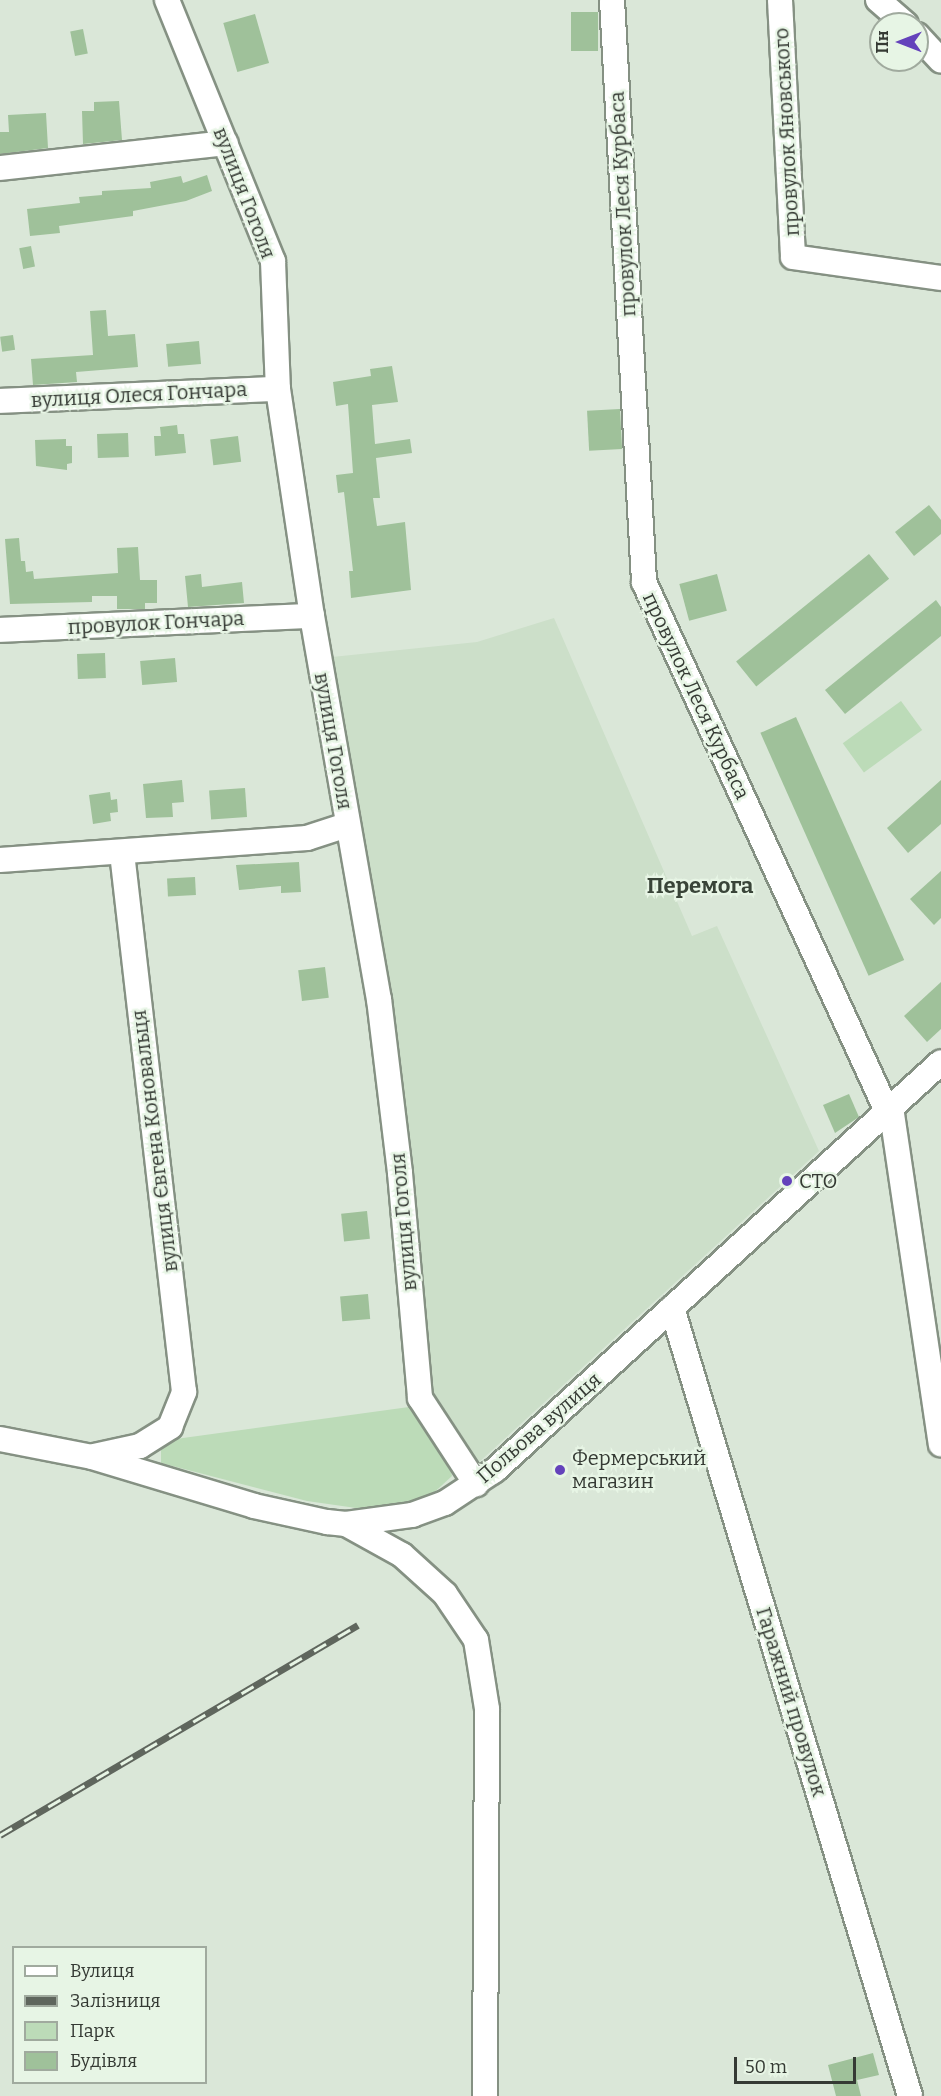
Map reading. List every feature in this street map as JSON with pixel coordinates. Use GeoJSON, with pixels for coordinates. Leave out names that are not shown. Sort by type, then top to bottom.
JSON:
{"type":"FeatureCollection","features":[{"type":"Feature","properties":{"kind":"street","name":"вулиця Гоголя"},"geometry":{"type":"LineString","coordinates":[[167,0],[273,261],[278,389],[312,616],[379,999],[400,1173],[420,1398],[476,1484]]}},
{"type":"Feature","properties":{"kind":"street","name":"провулок Леся Курбаса"},"geometry":{"type":"LineString","coordinates":[[612,0],[644,582],[889,1109],[941,1444]]}},
{"type":"Feature","properties":{"kind":"street","name":"провулок Яновського"},"geometry":{"type":"LineString","coordinates":[[780,0],[793,257],[941,278]]}},
{"type":"Feature","properties":{"kind":"street"},"geometry":{"type":"LineString","coordinates":[[878,0],[892,12]]}},
{"type":"Feature","properties":{"kind":"street"},"geometry":{"type":"LineString","coordinates":[[929,48],[941,61]]}},
{"type":"Feature","properties":{"kind":"street"},"geometry":{"type":"LineString","coordinates":[[0,168],[226,143]]}},
{"type":"Feature","properties":{"kind":"street","name":"вулиця Олеся Гончара"},"geometry":{"type":"LineString","coordinates":[[0,401],[278,389]]}},
{"type":"Feature","properties":{"kind":"street","name":"провулок Гончара"},"geometry":{"type":"LineString","coordinates":[[0,630],[312,616]]}},
{"type":"Feature","properties":{"kind":"street"},"geometry":{"type":"LineString","coordinates":[[0,860],[307,838],[347,825]]}},
{"type":"Feature","properties":{"kind":"street","name":"вулиця Євгена Коновальця"},"geometry":{"type":"LineString","coordinates":[[92,1457],[140,1446],[170,1427],[184,1392],[122,853]]}},
{"type":"Feature","properties":{"kind":"street","name":"Польова вулиця"},"geometry":{"type":"LineString","coordinates":[[0,1439],[92,1457],[254,1506],[346,1524],[412,1515],[445,1503],[476,1484],[941,1062]]}},
{"type":"Feature","properties":{"kind":"street","name":"Гаражний провулок"},"geometry":{"type":"LineString","coordinates":[[672,1308],[910,2096]]}},
{"type":"Feature","properties":{"kind":"street"},"geometry":{"type":"LineString","coordinates":[[346,1524],[402,1555],[445,1594],[476,1640],[487,1710],[485,2096]]}},
{"type":"Feature","properties":{"kind":"shaded area"},"geometry":{"type":"Polygon","coordinates":[[[554,618],[692,936],[717,926],[819,1151],[478,1463],[428,1396],[332,681],[332,657],[477,642],[554,618]]]}},
{"type":"Feature","properties":{"kind":"green space"},"geometry":{"type":"Polygon","coordinates":[[[901,701],[922,730],[864,772],[843,743],[901,701]]]}},
{"type":"Feature","properties":{"kind":"green space"},"geometry":{"type":"Polygon","coordinates":[[[409,1407],[419,1410],[448,1455],[452,1476],[428,1498],[395,1509],[363,1509],[307,1501],[161,1463],[161,1441],[409,1407]]]}},
{"type":"Feature","properties":{"kind":"building"},"geometry":{"type":"Polygon","coordinates":[[[571,12],[598,12],[598,51],[571,51],[571,12]]]}},
{"type":"Feature","properties":{"kind":"building"},"geometry":{"type":"Polygon","coordinates":[[[255,14],[269,63],[237,72],[223,23],[255,14]]]}},
{"type":"Feature","properties":{"kind":"building"},"geometry":{"type":"Polygon","coordinates":[[[83,29],[88,54],[75,56],[70,31],[83,29]]]}},
{"type":"Feature","properties":{"kind":"building"},"geometry":{"type":"Polygon","coordinates":[[[119,101],[122,140],[83,144],[82,111],[94,111],[94,102],[119,101]]]}},
{"type":"Feature","properties":{"kind":"building"},"geometry":{"type":"Polygon","coordinates":[[[46,113],[48,148],[0,154],[0,132],[9,132],[8,115],[46,113]]]}},
{"type":"Feature","properties":{"kind":"building"},"geometry":{"type":"Polygon","coordinates":[[[207,175],[212,191],[186,201],[133,211],[133,216],[59,226],[60,233],[30,236],[27,209],[80,203],[79,197],[102,195],[102,191],[151,188],[150,182],[181,176],[183,183],[207,175]]]}},
{"type":"Feature","properties":{"kind":"building"},"geometry":{"type":"Polygon","coordinates":[[[31,246],[35,267],[23,269],[19,248],[31,246]]]}},
{"type":"Feature","properties":{"kind":"building"},"geometry":{"type":"Polygon","coordinates":[[[106,310],[108,336],[135,334],[138,367],[76,372],[77,382],[33,385],[31,359],[93,355],[90,311],[106,310]]]}},
{"type":"Feature","properties":{"kind":"building"},"geometry":{"type":"Polygon","coordinates":[[[13,335],[15,350],[2,352],[0,337],[13,335]]]}},
{"type":"Feature","properties":{"kind":"building"},"geometry":{"type":"Polygon","coordinates":[[[199,341],[201,364],[168,367],[166,344],[199,341]]]}},
{"type":"Feature","properties":{"kind":"building"},"geometry":{"type":"Polygon","coordinates":[[[392,366],[398,402],[372,405],[375,444],[410,439],[412,453],[376,458],[380,498],[373,498],[377,526],[405,522],[411,590],[351,598],[349,571],[353,571],[344,492],[338,493],[336,475],[353,473],[348,404],[336,406],[333,382],[371,376],[370,369],[392,366]]]}},
{"type":"Feature","properties":{"kind":"building"},"geometry":{"type":"Polygon","coordinates":[[[620,409],[622,449],[589,451],[587,411],[620,409]]]}},
{"type":"Feature","properties":{"kind":"building"},"geometry":{"type":"Polygon","coordinates":[[[177,425],[178,434],[184,434],[186,453],[155,456],[154,436],[161,436],[160,427],[177,425]]]}},
{"type":"Feature","properties":{"kind":"building"},"geometry":{"type":"Polygon","coordinates":[[[128,433],[129,457],[98,458],[97,434],[128,433]]]}},
{"type":"Feature","properties":{"kind":"building"},"geometry":{"type":"Polygon","coordinates":[[[238,436],[241,462],[213,465],[210,439],[238,436]]]}},
{"type":"Feature","properties":{"kind":"building"},"geometry":{"type":"Polygon","coordinates":[[[66,439],[66,446],[72,446],[72,463],[67,464],[67,470],[36,466],[35,440],[66,439]]]}},
{"type":"Feature","properties":{"kind":"building"},"geometry":{"type":"Polygon","coordinates":[[[929,505],[941,520],[941,534],[914,556],[895,532],[929,505]]]}},
{"type":"Feature","properties":{"kind":"building"},"geometry":{"type":"Polygon","coordinates":[[[19,538],[21,561],[25,561],[26,572],[33,571],[34,579],[118,573],[117,548],[138,547],[140,580],[157,580],[157,603],[145,603],[145,609],[117,609],[117,596],[92,596],[92,602],[10,604],[5,539],[19,538]]]}},
{"type":"Feature","properties":{"kind":"building"},"geometry":{"type":"Polygon","coordinates":[[[869,554],[889,579],[756,686],[736,662],[869,554]]]}},
{"type":"Feature","properties":{"kind":"building"},"geometry":{"type":"Polygon","coordinates":[[[201,574],[202,587],[242,582],[244,603],[188,607],[185,576],[201,574]]]}},
{"type":"Feature","properties":{"kind":"building"},"geometry":{"type":"Polygon","coordinates":[[[717,574],[727,611],[689,621],[679,584],[717,574]]]}},
{"type":"Feature","properties":{"kind":"building"},"geometry":{"type":"Polygon","coordinates":[[[936,600],[941,607],[941,636],[845,714],[825,690],[936,600]]]}},
{"type":"Feature","properties":{"kind":"building"},"geometry":{"type":"Polygon","coordinates":[[[105,653],[106,678],[78,679],[77,654],[105,653]]]}},
{"type":"Feature","properties":{"kind":"building"},"geometry":{"type":"Polygon","coordinates":[[[175,658],[177,682],[142,685],[140,661],[175,658]]]}},
{"type":"Feature","properties":{"kind":"building"},"geometry":{"type":"Polygon","coordinates":[[[796,717],[904,960],[869,976],[760,733],[796,717]]]}},
{"type":"Feature","properties":{"kind":"building"},"geometry":{"type":"Polygon","coordinates":[[[182,780],[184,802],[172,803],[173,817],[146,818],[143,784],[182,780]]]}},
{"type":"Feature","properties":{"kind":"building"},"geometry":{"type":"Polygon","coordinates":[[[941,780],[941,824],[908,853],[887,828],[941,780]]]}},
{"type":"Feature","properties":{"kind":"building"},"geometry":{"type":"Polygon","coordinates":[[[245,788],[247,817],[211,819],[209,791],[245,788]]]}},
{"type":"Feature","properties":{"kind":"building"},"geometry":{"type":"Polygon","coordinates":[[[110,792],[111,800],[117,799],[118,812],[110,813],[111,821],[93,824],[89,795],[110,792]]]}},
{"type":"Feature","properties":{"kind":"building"},"geometry":{"type":"Polygon","coordinates":[[[299,862],[301,892],[281,893],[281,886],[239,890],[236,865],[299,862]]]}},
{"type":"Feature","properties":{"kind":"building"},"geometry":{"type":"Polygon","coordinates":[[[941,871],[941,918],[934,925],[910,899],[941,871]]]}},
{"type":"Feature","properties":{"kind":"building"},"geometry":{"type":"Polygon","coordinates":[[[195,877],[196,895],[168,896],[167,878],[195,877]]]}},
{"type":"Feature","properties":{"kind":"building"},"geometry":{"type":"Polygon","coordinates":[[[325,967],[329,998],[302,1001],[298,970],[325,967]]]}},
{"type":"Feature","properties":{"kind":"building"},"geometry":{"type":"Polygon","coordinates":[[[941,982],[941,1029],[927,1042],[904,1016],[941,982]]]}},
{"type":"Feature","properties":{"kind":"building"},"geometry":{"type":"Polygon","coordinates":[[[849,1094],[859,1117],[835,1133],[823,1105],[849,1094]]]}},
{"type":"Feature","properties":{"kind":"building"},"geometry":{"type":"Polygon","coordinates":[[[367,1211],[370,1239],[344,1242],[341,1214],[367,1211]]]}},
{"type":"Feature","properties":{"kind":"building"},"geometry":{"type":"Polygon","coordinates":[[[368,1294],[370,1319],[342,1321],[340,1296],[368,1294]]]}},
{"type":"Feature","properties":{"kind":"building"},"geometry":{"type":"Polygon","coordinates":[[[873,2053],[879,2075],[857,2080],[861,2096],[836,2096],[828,2065],[873,2053]]]}},
{"type":"Feature","properties":{"kind":"railway"},"geometry":{"type":"LineString","coordinates":[[0,1835],[358,1625]]}},
{"type":"Feature","properties":{"kind":"place","name":"СТО"},"geometry":{"type":"Point","coordinates":[787,1181]}},
{"type":"Feature","properties":{"kind":"place","name":"Фермерський магазин"},"geometry":{"type":"Point","coordinates":[560,1470]}},
{"type":"Feature","properties":{"kind":"district","name":"Перемога"},"geometry":{"type":"Point","coordinates":[700,886]}}]}
